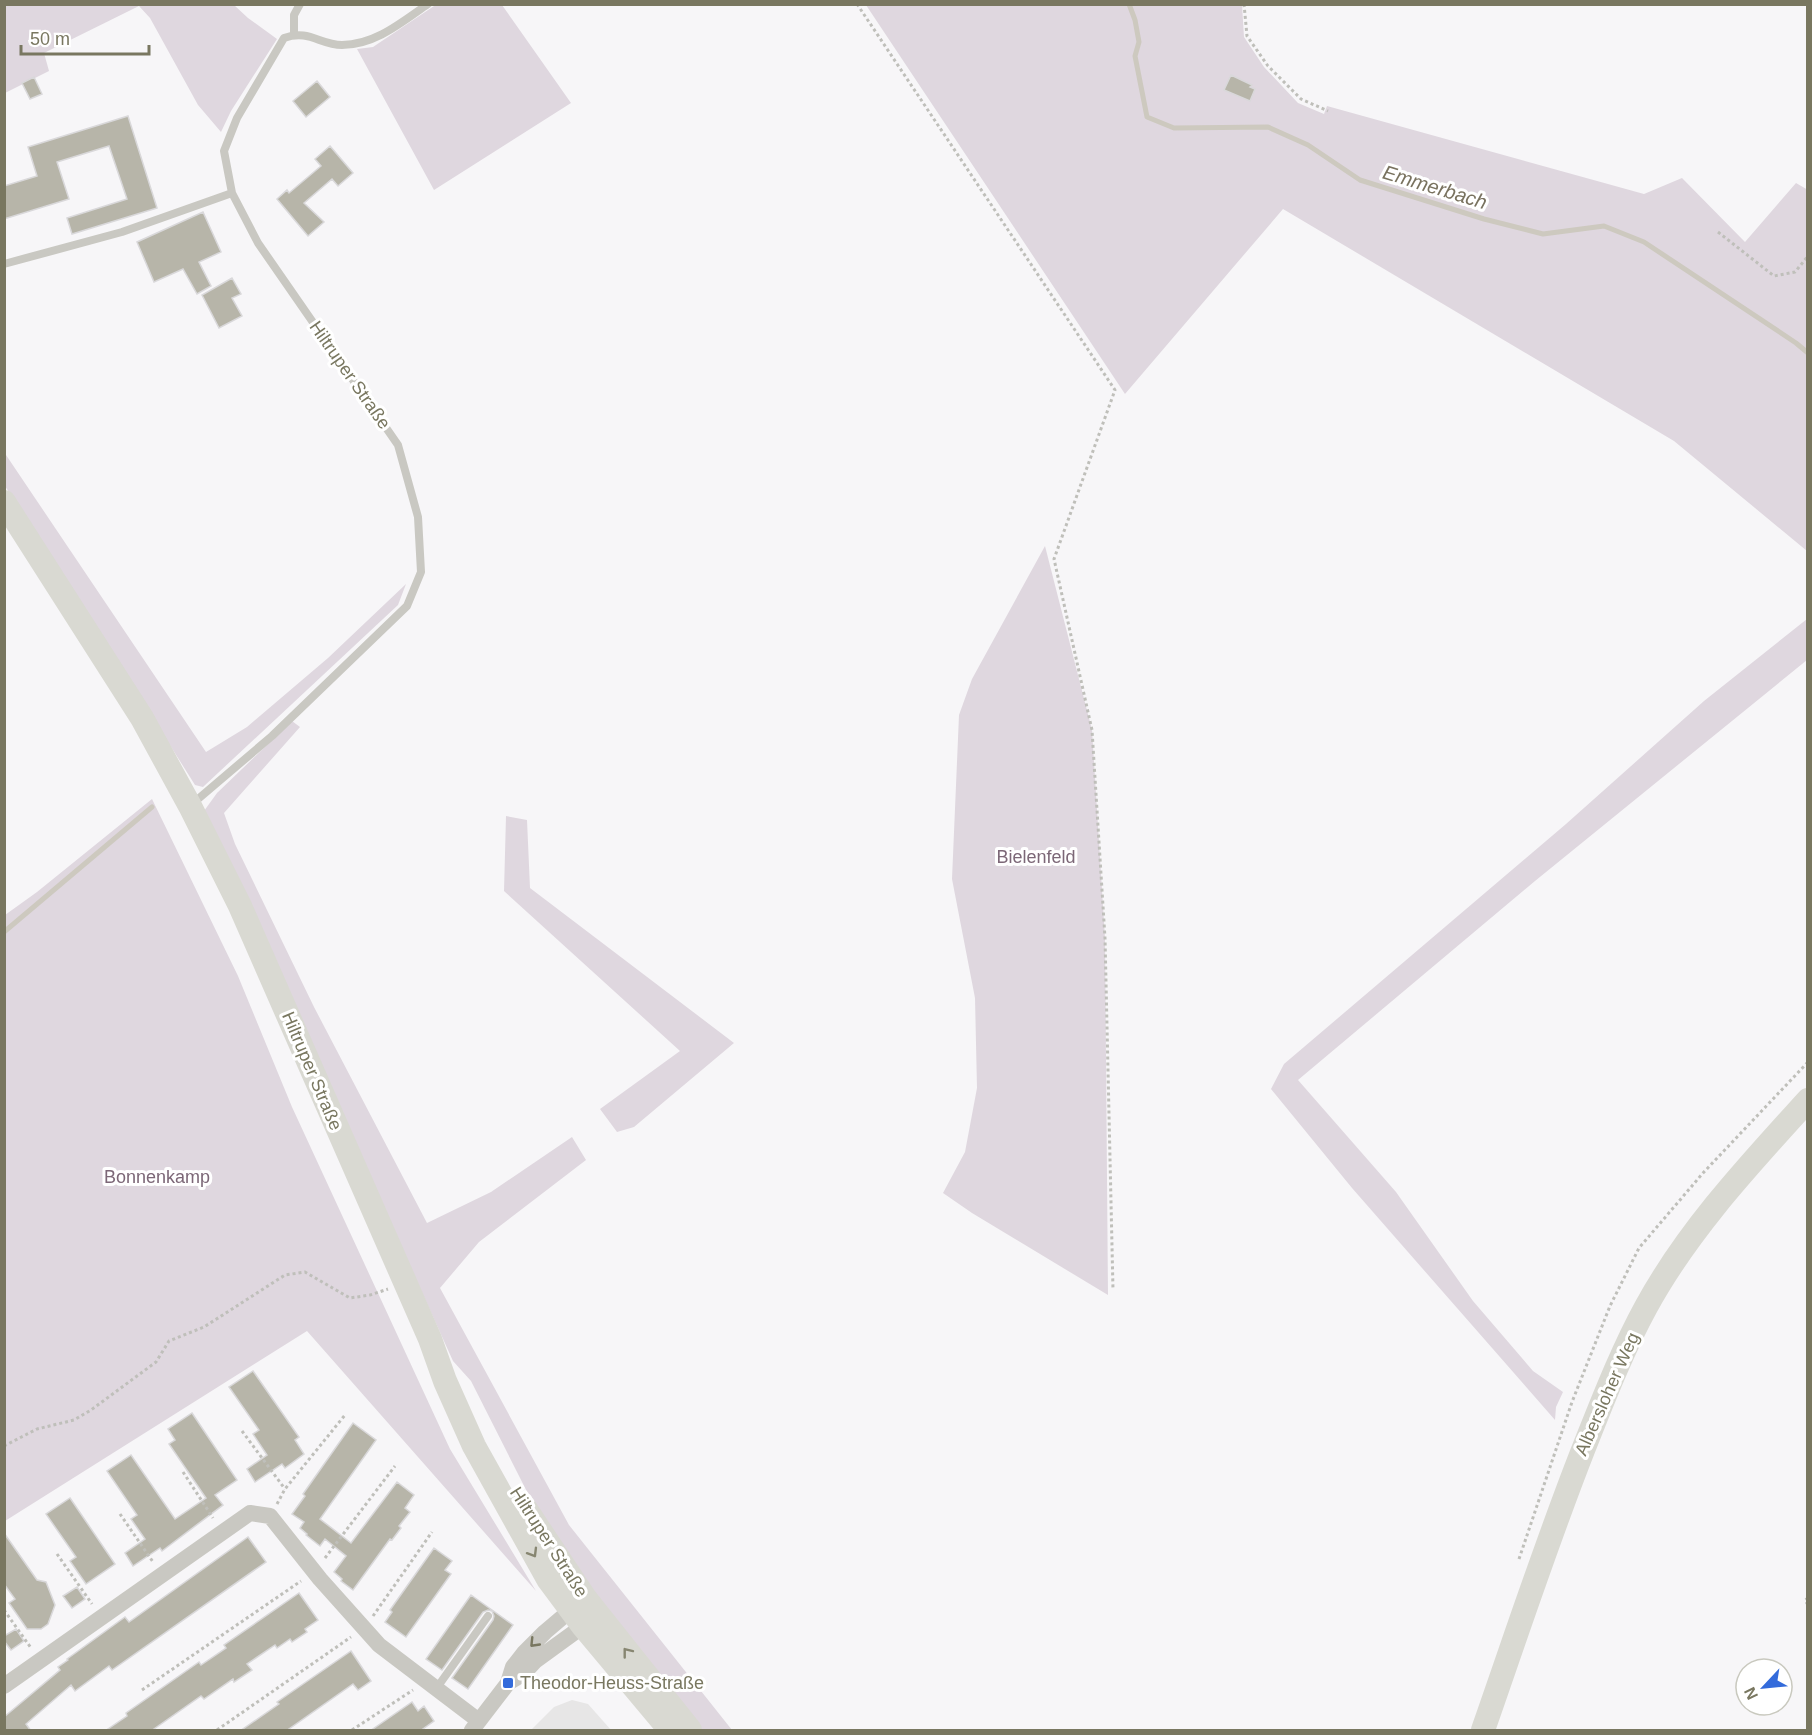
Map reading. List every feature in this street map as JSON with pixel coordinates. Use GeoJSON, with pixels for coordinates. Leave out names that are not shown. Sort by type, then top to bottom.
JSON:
{"type":"FeatureCollection","features":[{"type":"Feature","properties":{"kind":"street","name":"Hiltruper Straße"},"geometry":{"type":"LineString","coordinates":[[4,502],[142,718],[190,806],[245,917],[429,1339],[454,1376],[508,1480],[584,1612],[670,1731]]}},
{"type":"Feature","properties":{"kind":"street","name":"Albersloher Weg"},"geometry":{"type":"LineString","coordinates":[[1483,1731],[1568,1488],[1604,1397],[1646,1307],[1686,1245],[1731,1186],[1808,1100]]}},
{"type":"Feature","properties":{"kind":"street"},"geometry":{"type":"LineString","coordinates":[[4,1686],[250,1513],[270,1516],[314,1572],[379,1645],[430,1685],[475,1726],[508,1683],[513,1667],[524,1653],[584,1612]]}},
{"type":"Feature","properties":{"kind":"street","name":"Hiltruper Straße"},"geometry":{"type":"LineString","coordinates":[[584,1612],[690,1731]]}},
{"type":"Feature","properties":{"kind":"lane"},"geometry":{"type":"LineString","coordinates":[[300,4],[294,15],[294,34],[303,34],[341,45],[373,40],[428,4]]}},
{"type":"Feature","properties":{"kind":"lane","name":"Hiltruper Straße"},"geometry":{"type":"LineString","coordinates":[[190,806],[272,736],[407,606],[421,572],[418,517],[398,446],[258,243],[232,193],[224,151],[237,118],[284,38],[294,34]]}},
{"type":"Feature","properties":{"kind":"lane"},"geometry":{"type":"LineString","coordinates":[[4,264],[122,232],[232,193]]}},
{"type":"Feature","properties":{"kind":"lane"},"geometry":{"type":"LineString","coordinates":[[430,1685],[488,1616]]}},
{"type":"Feature","properties":{"kind":"path"},"geometry":{"type":"LineString","coordinates":[[857,4],[1115,390],[1054,559],[1092,730],[1105,938],[1113,1290]]}},
{"type":"Feature","properties":{"kind":"path"},"geometry":{"type":"LineString","coordinates":[[1244,4],[1247,36],[1268,66],[1301,99],[1328,111]]}},
{"type":"Feature","properties":{"kind":"path"},"geometry":{"type":"LineString","coordinates":[[1718,232],[1774,276],[1795,272],[1808,256]]}},
{"type":"Feature","properties":{"kind":"path"},"geometry":{"type":"LineString","coordinates":[[4,1446],[37,1429],[74,1420],[91,1410],[156,1362],[169,1341],[204,1327],[285,1275],[305,1272],[350,1298],[370,1295],[405,1283]]}},
{"type":"Feature","properties":{"kind":"path"},"geometry":{"type":"LineString","coordinates":[[270,1516],[285,1489],[345,1415]]}},
{"type":"Feature","properties":{"kind":"path"},"geometry":{"type":"LineString","coordinates":[[242,1431],[285,1489]]}},
{"type":"Feature","properties":{"kind":"path"},"geometry":{"type":"LineString","coordinates":[[142,1690],[314,1572],[395,1466]]}},
{"type":"Feature","properties":{"kind":"path"},"geometry":{"type":"LineString","coordinates":[[183,1472],[223,1532]]}},
{"type":"Feature","properties":{"kind":"path"},"geometry":{"type":"LineString","coordinates":[[120,1514],[161,1574]]}},
{"type":"Feature","properties":{"kind":"path"},"geometry":{"type":"LineString","coordinates":[[218,1731],[364,1628],[432,1532]]}},
{"type":"Feature","properties":{"kind":"path"},"geometry":{"type":"LineString","coordinates":[[57,1554],[101,1617]]}},
{"type":"Feature","properties":{"kind":"path"},"geometry":{"type":"LineString","coordinates":[[1808,1598],[1805,1600],[1808,1605]]}},
{"type":"Feature","properties":{"kind":"path"},"geometry":{"type":"LineString","coordinates":[[4,1610],[39,1661]]}},
{"type":"Feature","properties":{"kind":"path"},"geometry":{"type":"LineString","coordinates":[[352,1731],[430,1685]]}},
{"type":"Feature","properties":{"kind":"shaded area"},"geometry":{"type":"Polygon","coordinates":[[[572,1700],[588,1704],[611,1730],[531,1730],[554,1707],[572,1700]]]}},
{"type":"Feature","properties":{"kind":"green space"},"geometry":{"type":"Polygon","coordinates":[[[437,4],[502,5],[571,103],[434,190],[357,49],[373,47],[437,4]]]}},
{"type":"Feature","properties":{"kind":"green space"},"geometry":{"type":"Polygon","coordinates":[[[5,5],[234,5],[277,39],[231,111],[221,132],[198,105],[150,18],[139,6],[44,53],[49,71],[5,93],[5,5]]]}},
{"type":"Feature","properties":{"kind":"green space"},"geometry":{"type":"Polygon","coordinates":[[[866,5],[1242,5],[1244,37],[1264,67],[1298,103],[1324,114],[1327,106],[1644,194],[1682,178],[1745,242],[1796,183],[1808,190],[1807,551],[1674,441],[1283,209],[1125,394],[866,5]]]}},
{"type":"Feature","properties":{"kind":"green space"},"geometry":{"type":"Polygon","coordinates":[[[4,452],[206,752],[247,727],[328,658],[406,584],[398,605],[203,787],[195,785],[5,486],[4,452]]]}},
{"type":"Feature","properties":{"kind":"green space","name":"Bielenfeld"},"geometry":{"type":"Polygon","coordinates":[[[1045,546],[1092,730],[1105,938],[1108,1295],[943,1193],[965,1152],[977,1088],[975,998],[952,879],[959,715],[972,679],[1045,546]]]}},
{"type":"Feature","properties":{"kind":"green space"},"geometry":{"type":"Polygon","coordinates":[[[1807,619],[1807,660],[1535,881],[1298,1080],[1396,1192],[1473,1301],[1533,1371],[1563,1392],[1556,1407],[1555,1420],[1352,1188],[1271,1089],[1284,1064],[1566,824],[1704,701],[1807,619]]]}},
{"type":"Feature","properties":{"kind":"green space"},"geometry":{"type":"Polygon","coordinates":[[[292,721],[300,727],[224,813],[235,844],[314,1007],[427,1223],[491,1192],[572,1137],[586,1160],[479,1242],[440,1288],[569,1525],[732,1730],[695,1730],[556,1549],[471,1381],[453,1361],[204,811],[217,793],[292,721]]]}},
{"type":"Feature","properties":{"kind":"green space","name":"Bonnenkamp"},"geometry":{"type":"Polygon","coordinates":[[[152,799],[238,976],[292,1107],[450,1449],[536,1591],[307,1331],[5,1521],[5,915],[152,799]]]}},
{"type":"Feature","properties":{"kind":"green space"},"geometry":{"type":"Polygon","coordinates":[[[506,816],[527,820],[530,888],[734,1043],[634,1127],[617,1132],[600,1109],[680,1051],[504,891],[506,816]]]}},
{"type":"Feature","properties":{"kind":"building"},"geometry":{"type":"Polygon","coordinates":[[[1231,75],[1252,85],[1250,87],[1255,89],[1250,101],[1224,90],[1231,75]]]}},
{"type":"Feature","properties":{"kind":"building"},"geometry":{"type":"Polygon","coordinates":[[[34,77],[42,94],[30,99],[22,83],[34,77]]]}},
{"type":"Feature","properties":{"kind":"building"},"geometry":{"type":"Polygon","coordinates":[[[317,81],[330,97],[306,117],[293,101],[317,81]]]}},
{"type":"Feature","properties":{"kind":"building"},"geometry":{"type":"Polygon","coordinates":[[[128,116],[157,208],[72,234],[67,218],[127,199],[109,146],[57,162],[69,199],[4,219],[4,186],[37,176],[28,147],[128,116]]]}},
{"type":"Feature","properties":{"kind":"building"},"geometry":{"type":"Polygon","coordinates":[[[330,146],[353,173],[338,186],[332,179],[304,203],[324,222],[308,236],[277,199],[287,190],[289,193],[321,166],[315,159],[330,146]]]}},
{"type":"Feature","properties":{"kind":"building"},"geometry":{"type":"Polygon","coordinates":[[[203,212],[221,252],[199,262],[211,286],[197,294],[183,269],[154,282],[137,242],[203,212]]]}},
{"type":"Feature","properties":{"kind":"building"},"geometry":{"type":"Polygon","coordinates":[[[232,278],[241,294],[232,298],[242,316],[219,328],[202,295],[232,278]]]}},
{"type":"Feature","properties":{"kind":"building"},"geometry":{"type":"Polygon","coordinates":[[[253,1371],[299,1437],[295,1440],[304,1454],[285,1468],[282,1464],[255,1482],[247,1469],[267,1455],[253,1434],[259,1430],[229,1387],[253,1371]]]}},
{"type":"Feature","properties":{"kind":"building"},"geometry":{"type":"Polygon","coordinates":[[[192,1413],[237,1480],[215,1495],[223,1505],[162,1551],[160,1548],[133,1566],[125,1553],[145,1539],[131,1519],[137,1515],[107,1471],[131,1455],[175,1519],[206,1498],[169,1444],[175,1440],[168,1429],[192,1413]]]}},
{"type":"Feature","properties":{"kind":"building"},"geometry":{"type":"Polygon","coordinates":[[[353,1423],[376,1440],[320,1519],[351,1543],[397,1482],[414,1495],[405,1508],[410,1512],[399,1526],[401,1528],[392,1540],[390,1539],[353,1590],[334,1572],[346,1556],[325,1539],[320,1546],[300,1528],[304,1522],[292,1514],[305,1496],[303,1494],[353,1423]]]}},
{"type":"Feature","properties":{"kind":"building"},"geometry":{"type":"Polygon","coordinates":[[[70,1498],[115,1564],[86,1584],[70,1561],[76,1557],[46,1514],[70,1498]]]}},
{"type":"Feature","properties":{"kind":"building"},"geometry":{"type":"Polygon","coordinates":[[[4,1533],[37,1580],[46,1582],[55,1605],[48,1624],[41,1629],[27,1629],[9,1603],[15,1599],[4,1584],[4,1533]]]}},
{"type":"Feature","properties":{"kind":"building"},"geometry":{"type":"Polygon","coordinates":[[[248,1537],[266,1562],[112,1670],[109,1666],[75,1691],[71,1685],[26,1724],[31,1731],[4,1731],[4,1717],[60,1670],[58,1667],[67,1659],[125,1617],[129,1622],[248,1537]]]}},
{"type":"Feature","properties":{"kind":"building"},"geometry":{"type":"Polygon","coordinates":[[[434,1548],[452,1561],[445,1570],[451,1574],[406,1637],[385,1622],[392,1612],[390,1610],[434,1548]]]}},
{"type":"Feature","properties":{"kind":"building"},"geometry":{"type":"Polygon","coordinates":[[[77,1587],[85,1599],[72,1608],[63,1596],[77,1587]]]}},
{"type":"Feature","properties":{"kind":"building"},"geometry":{"type":"Polygon","coordinates":[[[299,1593],[318,1620],[305,1629],[307,1632],[292,1642],[290,1639],[277,1648],[275,1645],[247,1664],[252,1670],[234,1682],[233,1679],[204,1699],[201,1696],[151,1731],[105,1731],[127,1716],[126,1713],[199,1662],[201,1665],[226,1648],[224,1645],[299,1593]]]}},
{"type":"Feature","properties":{"kind":"building"},"geometry":{"type":"Polygon","coordinates":[[[471,1595],[513,1625],[468,1689],[452,1678],[493,1620],[492,1611],[483,1612],[442,1670],[426,1659],[471,1595]]]}},
{"type":"Feature","properties":{"kind":"building"},"geometry":{"type":"Polygon","coordinates":[[[16,1629],[24,1641],[11,1650],[4,1641],[4,1636],[16,1629]]]}},
{"type":"Feature","properties":{"kind":"building"},"geometry":{"type":"Polygon","coordinates":[[[351,1651],[371,1681],[358,1690],[353,1684],[286,1731],[240,1731],[279,1704],[277,1702],[351,1651]]]}},
{"type":"Feature","properties":{"kind":"building"},"geometry":{"type":"Polygon","coordinates":[[[412,1702],[418,1711],[424,1706],[434,1721],[420,1731],[370,1731],[412,1702]]]}},
{"type":"Feature","properties":{"kind":"waterway","name":"Emmerbach"},"geometry":{"type":"LineString","coordinates":[[1129,4],[1139,42],[1135,56],[1147,117],[1174,128],[1268,127],[1308,145],[1360,180],[1484,219],[1543,234],[1604,226],[1644,242],[1808,353]]}},
{"type":"Feature","properties":{"kind":"waterway"},"geometry":{"type":"LineString","coordinates":[[4,932],[152,807]]}},
{"type":"Feature","properties":{"kind":"place","name":"Theodor-Heuss-Straße"},"geometry":{"type":"Point","coordinates":[508,1683]}}]}
